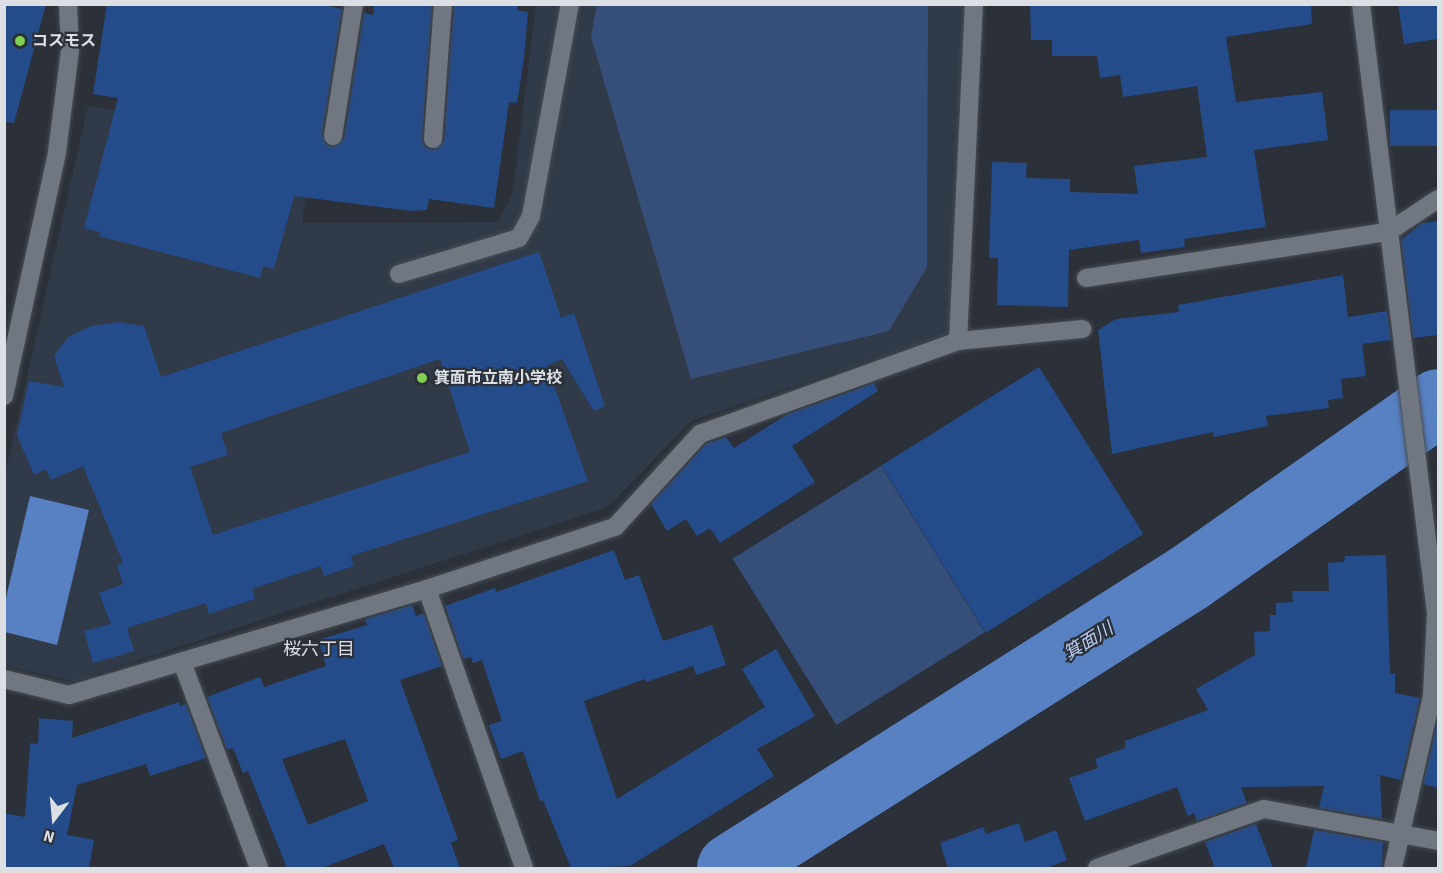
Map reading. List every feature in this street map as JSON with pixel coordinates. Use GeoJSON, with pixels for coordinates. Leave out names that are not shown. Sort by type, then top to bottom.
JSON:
{"type":"FeatureCollection","features":[{"type":"Feature","properties":{"kind":"street"},"geometry":{"type":"LineString","coordinates":[[4,396],[57,153],[70,50],[68,4]]}},
{"type":"Feature","properties":{"kind":"street"},"geometry":{"type":"LineString","coordinates":[[333,136],[354,4]]}},
{"type":"Feature","properties":{"kind":"street"},"geometry":{"type":"LineString","coordinates":[[433,139],[443,4]]}},
{"type":"Feature","properties":{"kind":"street"},"geometry":{"type":"LineString","coordinates":[[399,274],[519,238],[531,216],[570,4]]}},
{"type":"Feature","properties":{"kind":"street"},"geometry":{"type":"LineString","coordinates":[[958,341],[974,4]]}},
{"type":"Feature","properties":{"kind":"street"},"geometry":{"type":"LineString","coordinates":[[1361,4],[1437,613],[1432,696],[1394,868]]}},
{"type":"Feature","properties":{"kind":"street"},"geometry":{"type":"LineString","coordinates":[[1086,278],[1388,232],[1438,199]]}},
{"type":"Feature","properties":{"kind":"street"},"geometry":{"type":"LineString","coordinates":[[4,679],[69,695],[427,589],[615,527],[700,434],[958,341],[1082,329]]}},
{"type":"Feature","properties":{"kind":"street"},"geometry":{"type":"LineString","coordinates":[[427,589],[524,868]]}},
{"type":"Feature","properties":{"kind":"street"},"geometry":{"type":"LineString","coordinates":[[182,662],[259,868]]}},
{"type":"Feature","properties":{"kind":"street"},"geometry":{"type":"LineString","coordinates":[[1097,868],[1264,809],[1438,841]]}},
{"type":"Feature","properties":{"kind":"shaded area","name":"箕面市立南小学校"},"geometry":{"type":"Polygon","coordinates":[[[536,5],[965,5],[955,304],[946,335],[691,421],[608,507],[74,681],[5,666],[5,475],[88,105],[313,150],[302,223],[498,222],[513,192],[536,5]]]}},
{"type":"Feature","properties":{"kind":"shaded area"},"geometry":{"type":"Polygon","coordinates":[[[597,5],[928,5],[927,267],[889,331],[691,379],[591,37],[597,5]]]}},
{"type":"Feature","properties":{"kind":"shaded area"},"geometry":{"type":"Polygon","coordinates":[[[881,466],[985,632],[836,725],[733,559],[881,466]]]}},
{"type":"Feature","properties":{"kind":"shaded area"},"geometry":{"type":"Polygon","coordinates":[[[30,496],[89,510],[57,645],[5,632],[5,602],[30,496]]]}},
{"type":"Feature","properties":{"kind":"building","name":"コスモス"},"geometry":{"type":"Polygon","coordinates":[[[4,4],[46,4],[14,123],[4,122],[4,4]]]}},
{"type":"Feature","properties":{"kind":"building"},"geometry":{"type":"Polygon","coordinates":[[[107,4],[320,4],[342,9],[322,134],[326,144],[332,147],[344,138],[364,13],[373,15],[374,4],[432,4],[422,138],[426,148],[433,150],[444,140],[454,4],[518,4],[517,10],[528,12],[524,58],[517,103],[509,102],[494,208],[429,199],[427,210],[412,211],[294,196],[274,269],[263,266],[260,278],[99,236],[100,232],[84,228],[118,98],[93,94],[107,4]]]}},
{"type":"Feature","properties":{"kind":"building"},"geometry":{"type":"Polygon","coordinates":[[[1030,4],[1311,4],[1312,24],[1226,37],[1236,102],[1322,92],[1328,140],[1254,150],[1266,227],[1184,239],[1185,247],[1141,253],[1139,240],[1069,250],[1068,307],[997,305],[998,258],[989,258],[992,162],[1027,163],[1026,178],[1070,179],[1070,192],[1138,194],[1134,166],[1207,157],[1197,86],[1123,97],[1120,75],[1100,78],[1097,56],[1052,56],[1052,40],[1031,40],[1030,4]]]}},
{"type":"Feature","properties":{"kind":"building"},"geometry":{"type":"Polygon","coordinates":[[[1398,4],[1438,4],[1438,39],[1404,44],[1398,4]]]}},
{"type":"Feature","properties":{"kind":"building"},"geometry":{"type":"Polygon","coordinates":[[[1390,110],[1438,110],[1438,146],[1390,146],[1390,110]]]}},
{"type":"Feature","properties":{"kind":"building"},"geometry":{"type":"Polygon","coordinates":[[[1438,221],[1438,335],[1413,338],[1401,240],[1422,223],[1438,221]]]}},
{"type":"Feature","properties":{"kind":"building"},"geometry":{"type":"Polygon","coordinates":[[[539,252],[561,318],[574,313],[605,406],[594,411],[562,359],[547,366],[588,481],[351,556],[354,566],[324,576],[321,566],[252,589],[255,599],[209,614],[206,603],[127,628],[134,651],[93,663],[84,631],[111,624],[99,593],[123,584],[117,565],[123,563],[83,466],[51,480],[46,469],[34,475],[17,435],[29,381],[64,387],[54,356],[68,337],[91,326],[119,322],[144,326],[161,377],[539,252]],[[440,359],[221,433],[228,455],[190,467],[213,535],[470,452],[440,359]]]}},
{"type":"Feature","properties":{"kind":"building"},"geometry":{"type":"Polygon","coordinates":[[[1343,275],[1348,317],[1387,311],[1391,340],[1362,344],[1366,376],[1341,379],[1343,398],[1328,400],[1329,408],[1266,416],[1268,426],[1214,437],[1213,432],[1112,454],[1098,330],[1116,319],[1179,312],[1178,305],[1343,275]]]}},
{"type":"Feature","properties":{"kind":"building"},"geometry":{"type":"Polygon","coordinates":[[[1039,367],[1143,534],[986,633],[881,466],[1039,367]]]}},
{"type":"Feature","properties":{"kind":"building"},"geometry":{"type":"Polygon","coordinates":[[[874,383],[878,391],[792,446],[815,482],[720,543],[710,528],[697,536],[686,519],[667,531],[651,504],[706,444],[726,437],[734,448],[788,414],[874,383]]]}},
{"type":"Feature","properties":{"kind":"building"},"geometry":{"type":"Polygon","coordinates":[[[614,550],[625,580],[639,575],[663,641],[712,625],[726,665],[696,675],[693,666],[646,682],[645,679],[584,701],[617,799],[765,707],[742,669],[776,649],[815,716],[757,749],[774,776],[630,866],[571,868],[543,800],[540,801],[523,751],[501,759],[489,725],[502,721],[482,660],[473,663],[471,657],[463,659],[445,606],[495,588],[496,592],[614,550]]]}},
{"type":"Feature","properties":{"kind":"building"},"geometry":{"type":"Polygon","coordinates":[[[1386,555],[1390,674],[1395,674],[1395,693],[1420,698],[1401,780],[1380,775],[1382,819],[1319,808],[1324,786],[1241,787],[1247,803],[1197,821],[1194,813],[1188,816],[1177,787],[1085,821],[1069,778],[1098,768],[1095,759],[1125,748],[1125,741],[1208,710],[1196,689],[1255,655],[1254,632],[1270,631],[1270,615],[1276,615],[1276,603],[1293,602],[1292,591],[1329,591],[1328,563],[1344,562],[1345,556],[1386,555]]]}},
{"type":"Feature","properties":{"kind":"building"},"geometry":{"type":"Polygon","coordinates":[[[412,605],[416,616],[424,613],[442,666],[400,680],[458,840],[451,843],[460,868],[394,868],[384,844],[322,868],[287,868],[248,771],[243,773],[233,748],[227,750],[207,697],[260,677],[264,687],[326,666],[318,640],[367,625],[365,619],[412,605]],[[345,739],[282,759],[308,825],[368,801],[345,739]]]}},
{"type":"Feature","properties":{"kind":"building"},"geometry":{"type":"Polygon","coordinates":[[[179,702],[180,706],[186,704],[206,758],[150,776],[146,764],[77,785],[67,835],[94,840],[89,868],[4,868],[4,813],[25,817],[30,743],[38,744],[39,718],[73,721],[72,738],[179,702]]]}},
{"type":"Feature","properties":{"kind":"building"},"geometry":{"type":"Polygon","coordinates":[[[1438,718],[1438,788],[1423,784],[1438,718]]]}},
{"type":"Feature","properties":{"kind":"building"},"geometry":{"type":"Polygon","coordinates":[[[1019,823],[1025,842],[1056,830],[1067,860],[1047,868],[948,868],[940,843],[983,827],[986,834],[1019,823]]]}},
{"type":"Feature","properties":{"kind":"building"},"geometry":{"type":"Polygon","coordinates":[[[1256,824],[1273,868],[1215,868],[1205,842],[1256,824]]]}},
{"type":"Feature","properties":{"kind":"building"},"geometry":{"type":"Polygon","coordinates":[[[1314,830],[1383,842],[1382,868],[1306,868],[1314,830]]]}},
{"type":"Feature","properties":{"kind":"waterway","name":"箕面川"},"geometry":{"type":"LineString","coordinates":[[731,868],[1189,578],[1438,403]]}},
{"type":"Feature","properties":{"kind":"place","name":"コスモス"},"geometry":{"type":"Point","coordinates":[20,41]}},
{"type":"Feature","properties":{"kind":"place","name":"箕面市立南小学校"},"geometry":{"type":"Point","coordinates":[422,378]}},
{"type":"Feature","properties":{"kind":"district","name":"桜六丁目"},"geometry":{"type":"Point","coordinates":[319,650]}}]}
